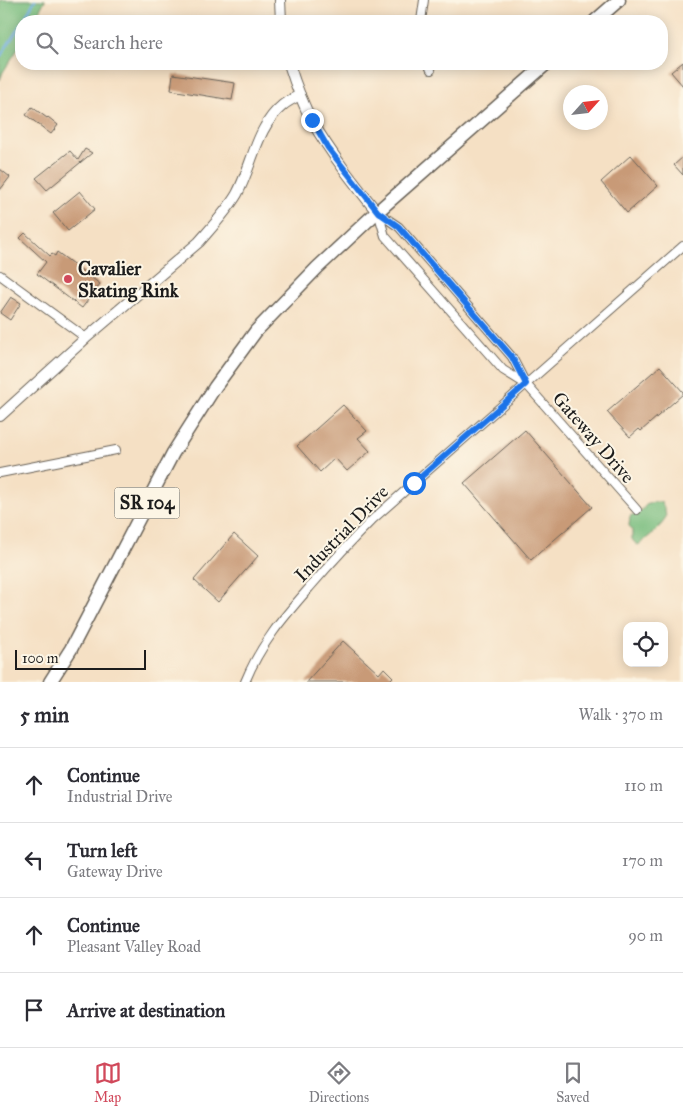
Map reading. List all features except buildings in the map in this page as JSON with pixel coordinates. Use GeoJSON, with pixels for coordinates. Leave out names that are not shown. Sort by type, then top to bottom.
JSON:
{"type":"FeatureCollection","features":[{"type":"Feature","properties":{"kind":"main road"},"geometry":{"type":"LineString","coordinates":[[602,15],[619,0]]}},
{"type":"Feature","properties":{"kind":"main road","name":"SR 104"},"geometry":{"type":"LineString","coordinates":[[50,682],[71,649],[173,453],[215,387],[256,331],[317,268],[539,70]]}},
{"type":"Feature","properties":{"kind":"street"},"geometry":{"type":"LineString","coordinates":[[280,0],[281,15]]}},
{"type":"Feature","properties":{"kind":"street"},"geometry":{"type":"LineString","coordinates":[[422,15],[424,0]]}},
{"type":"Feature","properties":{"kind":"street"},"geometry":{"type":"LineString","coordinates":[[291,70],[300,96],[328,148],[378,212]]}},
{"type":"Feature","properties":{"kind":"street"},"geometry":{"type":"LineString","coordinates":[[0,416],[86,338],[199,242],[237,195],[269,120],[285,103],[300,96]]}},
{"type":"Feature","properties":{"kind":"street","name":"Gateway Drive"},"geometry":{"type":"LineString","coordinates":[[378,212],[385,236],[503,370],[526,384]]}},
{"type":"Feature","properties":{"kind":"street","name":"Gateway Drive"},"geometry":{"type":"LineString","coordinates":[[378,212],[399,227],[506,350],[512,357],[526,384],[637,510]]}},
{"type":"Feature","properties":{"kind":"street","name":"Industrial Drive"},"geometry":{"type":"LineString","coordinates":[[245,682],[267,639],[352,540],[373,519],[683,246]]}},
{"type":"Feature","properties":{"kind":"street"},"geometry":{"type":"LineString","coordinates":[[0,274],[86,338]]}},
{"type":"Feature","properties":{"kind":"street"},"geometry":{"type":"LineString","coordinates":[[0,473],[116,450]]}},
{"type":"Feature","properties":{"kind":"green space"},"geometry":{"type":"Polygon","coordinates":[[[0,0],[45,0],[37,15],[15,15],[15,53],[0,80],[0,0]]]}},
{"type":"Feature","properties":{"kind":"green space"},"geometry":{"type":"Polygon","coordinates":[[[648,503],[662,503],[666,517],[657,529],[638,545],[632,539],[632,529],[629,526],[630,516],[640,512],[648,503]]]}},
{"type":"Feature","properties":{"kind":"waterway"},"geometry":{"type":"LineString","coordinates":[[26,15],[35,0]]}},
{"type":"Feature","properties":{"kind":"waterway"},"geometry":{"type":"LineString","coordinates":[[0,57],[15,33]]}},
{"type":"Feature","properties":{"kind":"place","name":"Cavalier Skating Rink"},"geometry":{"type":"Point","coordinates":[68,279]}},
{"type":"Feature","properties":{"kind":"route"},"geometry":{"type":"LineString","coordinates":[[312,120],[328,148],[350,178],[378,212],[399,227],[512,357],[526,384],[414,483]]}}]}
